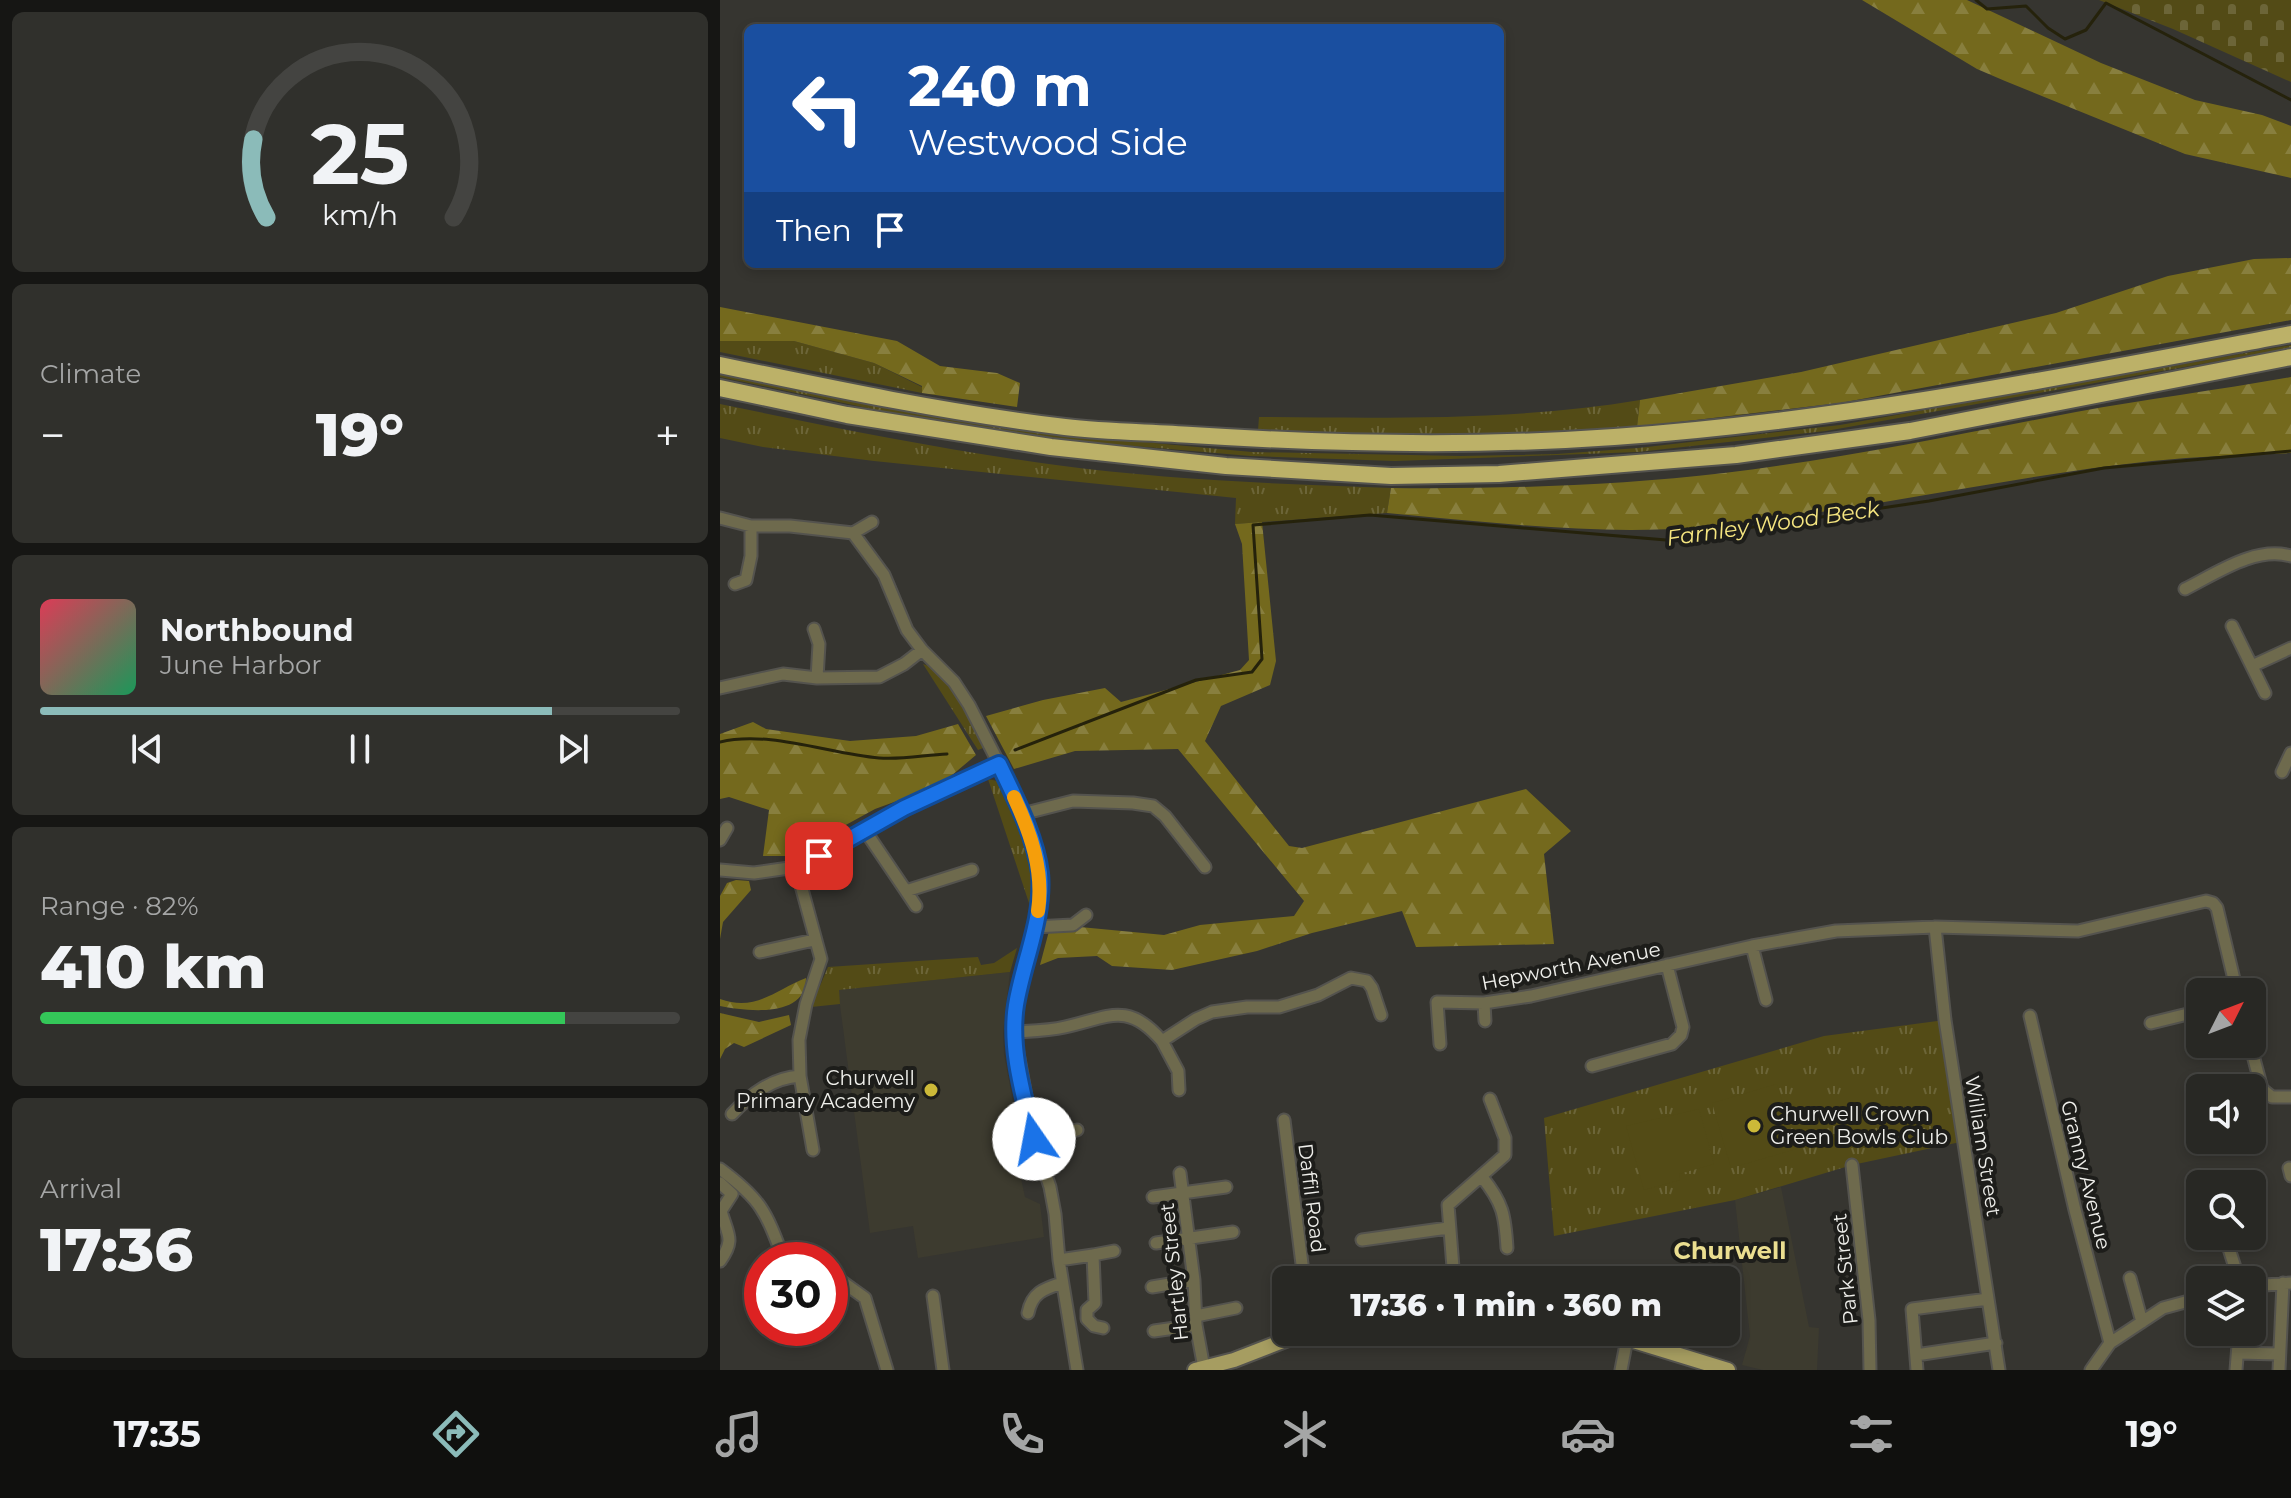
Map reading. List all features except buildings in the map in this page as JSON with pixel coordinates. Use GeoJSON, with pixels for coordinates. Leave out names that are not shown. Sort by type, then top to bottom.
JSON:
{"type":"FeatureCollection","features":[{"type":"Feature","properties":{"kind":"highway"},"geometry":{"type":"LineString","coordinates":[[720,365],[966,413],[1069,427],[1278,440],[1490,442],[1613,437],[1854,412],[2291,334]]}},
{"type":"Feature","properties":{"kind":"highway"},"geometry":{"type":"LineString","coordinates":[[720,388],[847,415],[1051,447],[1226,466],[1391,476],[1499,474],[1736,455],[1910,431],[2291,357]]}},
{"type":"Feature","properties":{"kind":"main road"},"geometry":{"type":"LineString","coordinates":[[1200,1369],[1272,1345]]}},
{"type":"Feature","properties":{"kind":"main road"},"geometry":{"type":"LineString","coordinates":[[1650,1346],[1728,1370]]}},
{"type":"Feature","properties":{"kind":"street"},"geometry":{"type":"LineString","coordinates":[[720,518],[751,526],[790,526],[853,533],[872,522]]}},
{"type":"Feature","properties":{"kind":"street"},"geometry":{"type":"LineString","coordinates":[[735,584],[746,580],[751,526]]}},
{"type":"Feature","properties":{"kind":"street"},"geometry":{"type":"LineString","coordinates":[[853,533],[884,575],[907,630],[954,682],[969,705],[1022,814],[1039,870],[1041,891],[1016,1007],[1014,1032],[1034,1139],[1050,1187],[1077,1370]]}},
{"type":"Feature","properties":{"kind":"street"},"geometry":{"type":"LineString","coordinates":[[2185,589],[2257,555],[2272,552],[2291,556]]}},
{"type":"Feature","properties":{"kind":"street"},"geometry":{"type":"LineString","coordinates":[[2232,626],[2265,693]]}},
{"type":"Feature","properties":{"kind":"street"},"geometry":{"type":"LineString","coordinates":[[814,629],[819,644],[817,678]]}},
{"type":"Feature","properties":{"kind":"street"},"geometry":{"type":"LineString","coordinates":[[2252,666],[2291,648]]}},
{"type":"Feature","properties":{"kind":"street"},"geometry":{"type":"LineString","coordinates":[[720,688],[783,674],[817,678],[879,677],[922,650]]}},
{"type":"Feature","properties":{"kind":"street"},"geometry":{"type":"LineString","coordinates":[[2282,772],[2291,753]]}},
{"type":"Feature","properties":{"kind":"street"},"geometry":{"type":"LineString","coordinates":[[720,870],[754,873],[796,867],[864,829],[999,764]]}},
{"type":"Feature","properties":{"kind":"street"},"geometry":{"type":"LineString","coordinates":[[1022,814],[1073,801],[1153,806],[1165,816],[1205,867]]}},
{"type":"Feature","properties":{"kind":"street"},"geometry":{"type":"LineString","coordinates":[[720,840],[727,828]]}},
{"type":"Feature","properties":{"kind":"street"},"geometry":{"type":"LineString","coordinates":[[864,829],[916,906]]}},
{"type":"Feature","properties":{"kind":"street"},"geometry":{"type":"LineString","coordinates":[[796,867],[821,959],[806,1004],[799,1040],[800,1076],[813,1150]]}},
{"type":"Feature","properties":{"kind":"street"},"geometry":{"type":"LineString","coordinates":[[906,891],[972,870]]}},
{"type":"Feature","properties":{"kind":"street","name":"Hepworth Avenue"},"geometry":{"type":"LineString","coordinates":[[1440,1044],[1437,1002],[1484,1003],[1531,996],[1752,946],[1836,931],[1935,927],[2078,931],[2206,901],[2217,908],[2234,978]]}},
{"type":"Feature","properties":{"kind":"street"},"geometry":{"type":"LineString","coordinates":[[1034,927],[1073,925],[1086,915]]}},
{"type":"Feature","properties":{"kind":"street","name":"William Street"},"geometry":{"type":"LineString","coordinates":[[1935,927],[1945,1020],[1999,1370]]}},
{"type":"Feature","properties":{"kind":"street"},"geometry":{"type":"LineString","coordinates":[[760,952],[814,940]]}},
{"type":"Feature","properties":{"kind":"street"},"geometry":{"type":"LineString","coordinates":[[1752,946],[1766,1000]]}},
{"type":"Feature","properties":{"kind":"street"},"geometry":{"type":"LineString","coordinates":[[1592,1066],[1678,1040],[1683,1027],[1667,965]]}},
{"type":"Feature","properties":{"kind":"street"},"geometry":{"type":"LineString","coordinates":[[1162,1041],[1212,1012],[1237,1007],[1279,1007],[1318,995],[1351,978],[1367,981],[1381,1015]]}},
{"type":"Feature","properties":{"kind":"street"},"geometry":{"type":"LineString","coordinates":[[1484,1003],[1485,1021]]}},
{"type":"Feature","properties":{"kind":"street"},"geometry":{"type":"LineString","coordinates":[[1014,1032],[1061,1028],[1121,1013],[1148,1024],[1162,1041],[1178,1071],[1179,1090]]}},
{"type":"Feature","properties":{"kind":"street"},"geometry":{"type":"LineString","coordinates":[[2151,1023],[2186,1014]]}},
{"type":"Feature","properties":{"kind":"street","name":"Granny Avenue"},"geometry":{"type":"LineString","coordinates":[[2030,1016],[2110,1343]]}},
{"type":"Feature","properties":{"kind":"street"},"geometry":{"type":"LineString","coordinates":[[2254,1058],[2262,1089],[2272,1097],[2291,1097]]}},
{"type":"Feature","properties":{"kind":"street"},"geometry":{"type":"LineString","coordinates":[[732,1114],[773,1081],[800,1076]]}},
{"type":"Feature","properties":{"kind":"street"},"geometry":{"type":"LineString","coordinates":[[1452,1266],[1448,1205],[1505,1155],[1502,1127],[1490,1099]]}},
{"type":"Feature","properties":{"kind":"street","name":"Daffil Road"},"geometry":{"type":"LineString","coordinates":[[1284,1120],[1302,1266]]}},
{"type":"Feature","properties":{"kind":"street"},"geometry":{"type":"LineString","coordinates":[[1034,1139],[1077,1130]]}},
{"type":"Feature","properties":{"kind":"street","name":"Park Street"},"geometry":{"type":"LineString","coordinates":[[1852,1165],[1869,1320],[1870,1370]]}},
{"type":"Feature","properties":{"kind":"street"},"geometry":{"type":"LineString","coordinates":[[720,1169],[746,1188],[767,1213],[777,1242]]}},
{"type":"Feature","properties":{"kind":"street","name":"Hartley Street"},"geometry":{"type":"LineString","coordinates":[[1180,1173],[1190,1238],[1200,1369]]}},
{"type":"Feature","properties":{"kind":"street"},"geometry":{"type":"LineString","coordinates":[[1482,1177],[1505,1215],[1507,1248]]}},
{"type":"Feature","properties":{"kind":"street"},"geometry":{"type":"LineString","coordinates":[[720,1183],[732,1194],[721,1211],[730,1236],[729,1249],[720,1261]]}},
{"type":"Feature","properties":{"kind":"street"},"geometry":{"type":"LineString","coordinates":[[1153,1197],[1226,1187]]}},
{"type":"Feature","properties":{"kind":"street"},"geometry":{"type":"LineString","coordinates":[[1362,1240],[1448,1228]]}},
{"type":"Feature","properties":{"kind":"street"},"geometry":{"type":"LineString","coordinates":[[1156,1243],[1233,1232]]}},
{"type":"Feature","properties":{"kind":"street"},"geometry":{"type":"LineString","coordinates":[[1059,1260],[1114,1251]]}},
{"type":"Feature","properties":{"kind":"street"},"geometry":{"type":"LineString","coordinates":[[1093,1255],[1095,1303],[1087,1310],[1087,1319],[1094,1326],[1103,1328]]}},
{"type":"Feature","properties":{"kind":"street"},"geometry":{"type":"LineString","coordinates":[[2130,1278],[2142,1322]]}},
{"type":"Feature","properties":{"kind":"street"},"geometry":{"type":"LineString","coordinates":[[1152,1287],[1194,1280]]}},
{"type":"Feature","properties":{"kind":"street"},"geometry":{"type":"LineString","coordinates":[[1028,1313],[1031,1301],[1039,1291],[1062,1283]]}},
{"type":"Feature","properties":{"kind":"street"},"geometry":{"type":"LineString","coordinates":[[2266,1285],[2287,1283],[2279,1370]]}},
{"type":"Feature","properties":{"kind":"street"},"geometry":{"type":"LineString","coordinates":[[848,1286],[865,1298],[887,1370]]}},
{"type":"Feature","properties":{"kind":"street"},"geometry":{"type":"LineString","coordinates":[[933,1296],[943,1370]]}},
{"type":"Feature","properties":{"kind":"street"},"geometry":{"type":"LineString","coordinates":[[1917,1370],[1912,1309],[1988,1299]]}},
{"type":"Feature","properties":{"kind":"street"},"geometry":{"type":"LineString","coordinates":[[2091,1370],[2110,1343],[2163,1308],[2186,1302]]}},
{"type":"Feature","properties":{"kind":"street"},"geometry":{"type":"LineString","coordinates":[[1154,1331],[1236,1308]]}},
{"type":"Feature","properties":{"kind":"street"},"geometry":{"type":"LineString","coordinates":[[1916,1355],[1996,1343]]}},
{"type":"Feature","properties":{"kind":"street"},"geometry":{"type":"LineString","coordinates":[[1621,1370],[1626,1346]]}},
{"type":"Feature","properties":{"kind":"street"},"geometry":{"type":"LineString","coordinates":[[2236,1370],[2238,1346]]}},
{"type":"Feature","properties":{"kind":"street"},"geometry":{"type":"LineString","coordinates":[[2238,1353],[2279,1354]]}},
{"type":"Feature","properties":{"kind":"shaded area","name":"Churwell Primary Academy"},"geometry":{"type":"Polygon","coordinates":[[[1010,972],[1003,1033],[1004,1054],[1026,1172],[1020,1174],[1025,1197],[1040,1204],[1044,1237],[918,1258],[913,1226],[870,1233],[838,990],[1010,972]]]}},
{"type":"Feature","properties":{"kind":"shaded area"},"geometry":{"type":"Polygon","coordinates":[[[1781,1187],[1809,1327],[1819,1328],[1817,1370],[1763,1370],[1742,1365],[1750,1336],[1735,1200],[1781,1187]]]}},
{"type":"Feature","properties":{"kind":"green space"},"geometry":{"type":"Polygon","coordinates":[[[1862,0],[1967,0],[2101,63],[2195,100],[2262,115],[2291,126],[2291,178],[2185,154],[2005,81],[1977,69],[1862,0]]]}},
{"type":"Feature","properties":{"kind":"green space"},"geometry":{"type":"Polygon","coordinates":[[[2099,0],[2291,0],[2291,82],[2173,29],[2099,0]]]}},
{"type":"Feature","properties":{"kind":"green space"},"geometry":{"type":"Polygon","coordinates":[[[2291,258],[2291,320],[1840,403],[1637,427],[1640,400],[1801,372],[2056,313],[2168,276],[2254,259],[2291,258]]]}},
{"type":"Feature","properties":{"kind":"green space"},"geometry":{"type":"Polygon","coordinates":[[[720,307],[897,341],[940,366],[997,373],[1020,383],[1017,407],[922,393],[922,386],[874,363],[794,341],[720,341],[720,307]]]}},
{"type":"Feature","properties":{"kind":"green space"},"geometry":{"type":"Polygon","coordinates":[[[720,341],[794,341],[874,363],[922,387],[922,393],[720,352],[720,341]]]}},
{"type":"Feature","properties":{"kind":"green space"},"geometry":{"type":"Polygon","coordinates":[[[2291,345],[2291,348],[1826,431],[1638,452],[1395,461],[1250,456],[1065,440],[886,412],[720,377],[720,372],[887,407],[1066,435],[1252,452],[1461,456],[1638,448],[1840,425],[2291,345]]]}},
{"type":"Feature","properties":{"kind":"green space"},"geometry":{"type":"Polygon","coordinates":[[[2291,377],[2291,453],[2187,458],[2096,468],[1814,513],[1701,527],[1584,529],[1387,513],[1391,488],[1558,486],[1724,473],[2291,377]]]}},
{"type":"Feature","properties":{"kind":"green space"},"geometry":{"type":"Polygon","coordinates":[[[1640,400],[1637,427],[1522,434],[1400,436],[1258,431],[1259,417],[1498,415],[1640,400]]]}},
{"type":"Feature","properties":{"kind":"green space"},"geometry":{"type":"Polygon","coordinates":[[[720,404],[929,445],[1056,465],[1182,478],[1391,488],[1387,513],[1235,524],[1236,498],[874,461],[763,447],[720,438],[720,404]]]}},
{"type":"Feature","properties":{"kind":"green space"},"geometry":{"type":"Polygon","coordinates":[[[1262,522],[1276,661],[1270,685],[1221,706],[1205,741],[1289,846],[1302,848],[1526,789],[1571,831],[1544,854],[1554,944],[1416,947],[1402,911],[1312,933],[1257,951],[1172,970],[1112,966],[1097,956],[1058,958],[1040,965],[1049,931],[1080,927],[1164,935],[1200,925],[1294,916],[1304,901],[1178,749],[1075,751],[1014,769],[986,716],[1043,700],[1105,688],[1121,702],[1240,670],[1249,660],[1242,544],[1235,524],[1262,522]]]}},
{"type":"Feature","properties":{"kind":"green space"},"geometry":{"type":"Polygon","coordinates":[[[923,664],[933,669],[951,687],[983,748],[978,750],[923,664]]]}},
{"type":"Feature","properties":{"kind":"green space"},"geometry":{"type":"Polygon","coordinates":[[[753,722],[766,729],[850,741],[916,736],[958,724],[976,755],[951,776],[916,794],[875,809],[789,856],[763,856],[769,810],[729,797],[720,799],[720,734],[753,722]]]}},
{"type":"Feature","properties":{"kind":"green space"},"geometry":{"type":"Polygon","coordinates":[[[988,779],[1002,785],[1026,843],[1031,872],[1030,906],[988,779]]]}},
{"type":"Feature","properties":{"kind":"green space"},"geometry":{"type":"Polygon","coordinates":[[[749,881],[751,890],[723,922],[720,939],[720,896],[727,883],[749,881]]]}},
{"type":"Feature","properties":{"kind":"green space"},"geometry":{"type":"Polygon","coordinates":[[[1017,948],[1010,972],[839,990],[840,1004],[811,1007],[828,967],[978,957],[981,965],[994,963],[1017,948]]]}},
{"type":"Feature","properties":{"kind":"green space"},"geometry":{"type":"Polygon","coordinates":[[[806,978],[803,991],[786,1006],[744,1010],[720,1006],[720,999],[744,1003],[755,1001],[806,978]]]}},
{"type":"Feature","properties":{"kind":"green space"},"geometry":{"type":"Polygon","coordinates":[[[720,1013],[759,1022],[789,1015],[791,1025],[744,1047],[734,1043],[725,1049],[720,1059],[720,1013]]]}},
{"type":"Feature","properties":{"kind":"green space"},"geometry":{"type":"Polygon","coordinates":[[[1945,1020],[1965,1141],[1852,1165],[1735,1200],[1554,1236],[1544,1118],[1824,1036],[1945,1020]]]}},
{"type":"Feature","properties":{"kind":"green space","name":"Churwell Crown Green Bowls Club"},"geometry":{"type":"Polygon","coordinates":[[[1777,1084],[1796,1149],[1731,1168],[1712,1103],[1777,1084]]]}},
{"type":"Feature","properties":{"kind":"green space"},"geometry":{"type":"Polygon","coordinates":[[[1699,1109],[1714,1164],[1679,1174],[1680,1180],[1644,1190],[1626,1126],[1699,1109]]]}},
{"type":"Feature","properties":{"kind":"waterway","name":"Farnley Wood Beck"},"geometry":{"type":"LineString","coordinates":[[1976,0],[1987,9],[2026,6],[2048,28],[2065,39],[2086,30],[2106,3],[2291,100]]}},
{"type":"Feature","properties":{"kind":"waterway","name":"Farnley Wood Beck"},"geometry":{"type":"LineString","coordinates":[[1015,750],[1196,680],[1252,672],[1262,659],[1253,525],[1370,515],[1666,540],[1929,501],[2104,468],[2291,451]]}},
{"type":"Feature","properties":{"kind":"waterway"},"geometry":{"type":"LineString","coordinates":[[720,742],[758,739],[887,758],[947,754]]}},
{"type":"Feature","properties":{"kind":"slow traffic"},"geometry":{"type":"LineString","coordinates":[[1014,797],[1032,842],[1039,870],[1041,891],[1038,911]]}},
{"type":"Feature","properties":{"kind":"place","name":"Churwell Primary Academy"},"geometry":{"type":"Point","coordinates":[931,1090]}},
{"type":"Feature","properties":{"kind":"place","name":"Churwell Crown Green Bowls Club"},"geometry":{"type":"Point","coordinates":[1754,1126]}},
{"type":"Feature","properties":{"kind":"district","name":"Churwell"},"geometry":{"type":"Point","coordinates":[1730,1251]}},
{"type":"Feature","properties":{"kind":"route"},"geometry":{"type":"LineString","coordinates":[[819,856],[904,808],[999,764],[1032,842],[1041,891],[1016,1007],[1014,1032],[1034,1139]]}}]}
